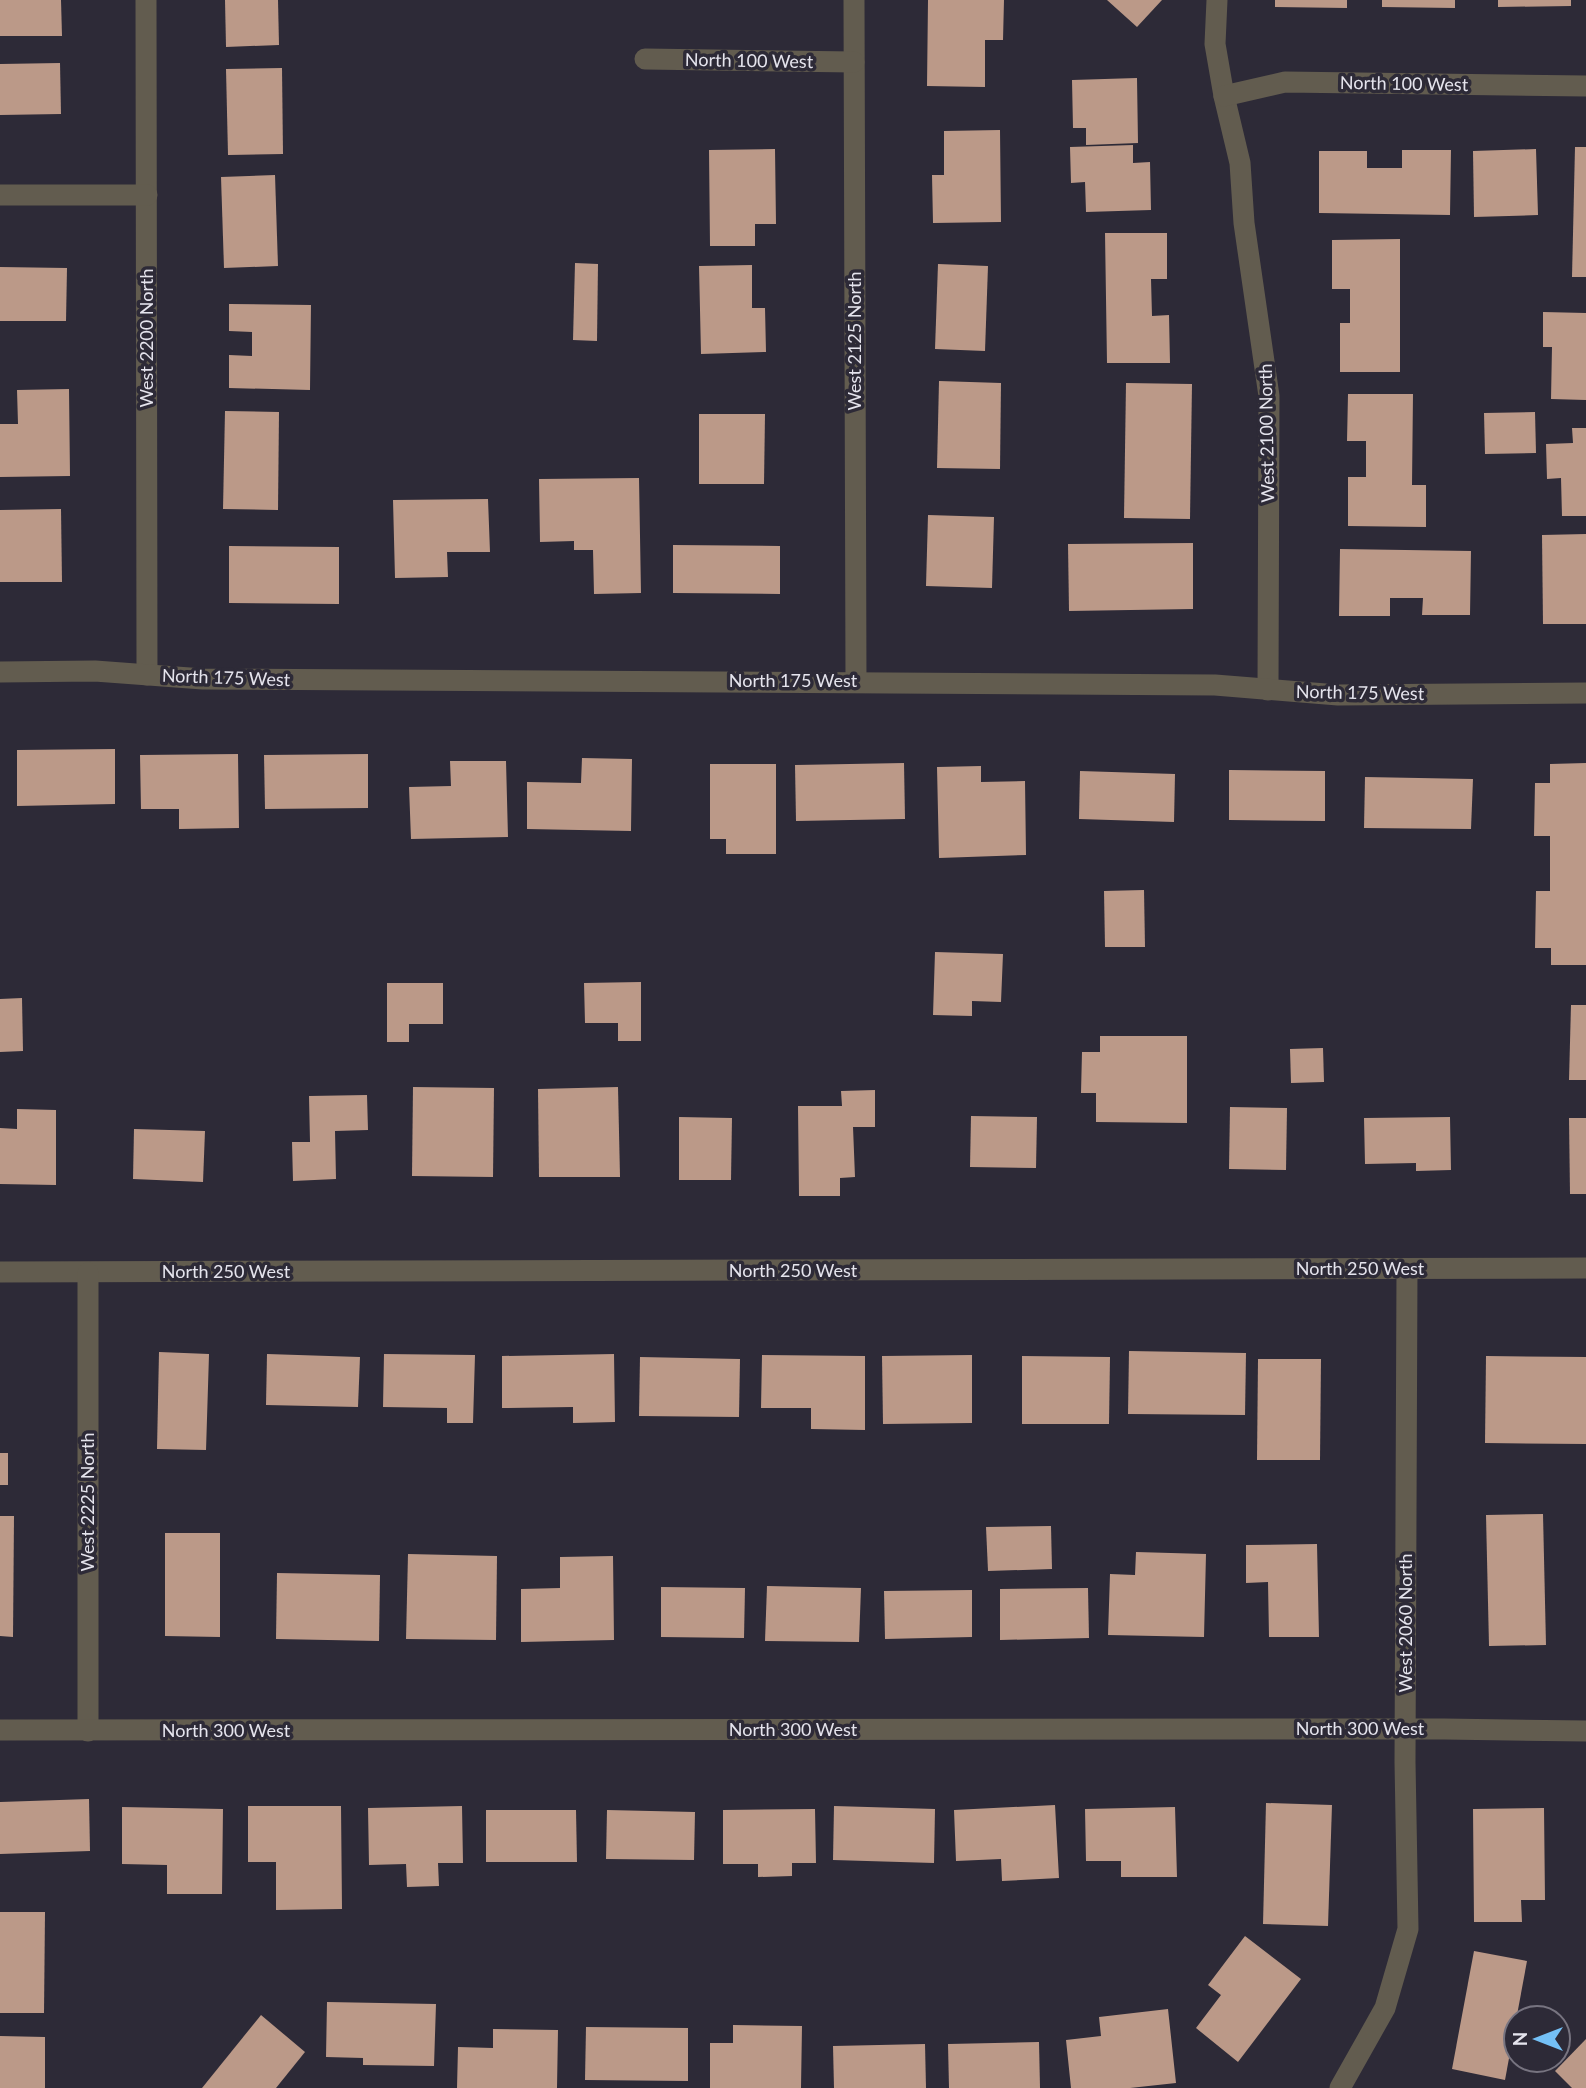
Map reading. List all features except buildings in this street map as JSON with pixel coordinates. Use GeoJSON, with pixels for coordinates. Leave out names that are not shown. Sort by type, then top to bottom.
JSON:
{"type":"FeatureCollection","features":[{"type":"Feature","properties":{"kind":"street","name":"West 2200 North"},"geometry":{"type":"LineString","coordinates":[[146,0],[147,675]]}},
{"type":"Feature","properties":{"kind":"street","name":"West 2125 North"},"geometry":{"type":"LineString","coordinates":[[853,0],[856,681]]}},
{"type":"Feature","properties":{"kind":"street","name":"West 2100 North"},"geometry":{"type":"LineString","coordinates":[[1217,0],[1215,44],[1240,163],[1244,223],[1269,396],[1268,690]]}},
{"type":"Feature","properties":{"kind":"street","name":"North 100 West"},"geometry":{"type":"LineString","coordinates":[[645,59],[854,62]]}},
{"type":"Feature","properties":{"kind":"street","name":"North 100 West"},"geometry":{"type":"LineString","coordinates":[[1224,96],[1285,82],[1586,86]]}},
{"type":"Feature","properties":{"kind":"street"},"geometry":{"type":"LineString","coordinates":[[0,195],[147,195]]}},
{"type":"Feature","properties":{"kind":"street","name":"North 175 West"},"geometry":{"type":"LineString","coordinates":[[0,673],[95,671],[203,679],[1215,685],[1338,695],[1586,694]]}},
{"type":"Feature","properties":{"kind":"street","name":"North 250 West"},"geometry":{"type":"LineString","coordinates":[[0,1272],[1586,1268]]}},
{"type":"Feature","properties":{"kind":"street","name":"West 2060 North"},"geometry":{"type":"LineString","coordinates":[[1340,2088],[1385,2008],[1408,1929],[1407,1269]]}},
{"type":"Feature","properties":{"kind":"street","name":"West 2225 North"},"geometry":{"type":"LineString","coordinates":[[88,1273],[88,1731]]}},
{"type":"Feature","properties":{"kind":"street","name":"North 300 West"},"geometry":{"type":"LineString","coordinates":[[0,1731],[1586,1731]]}}]}
